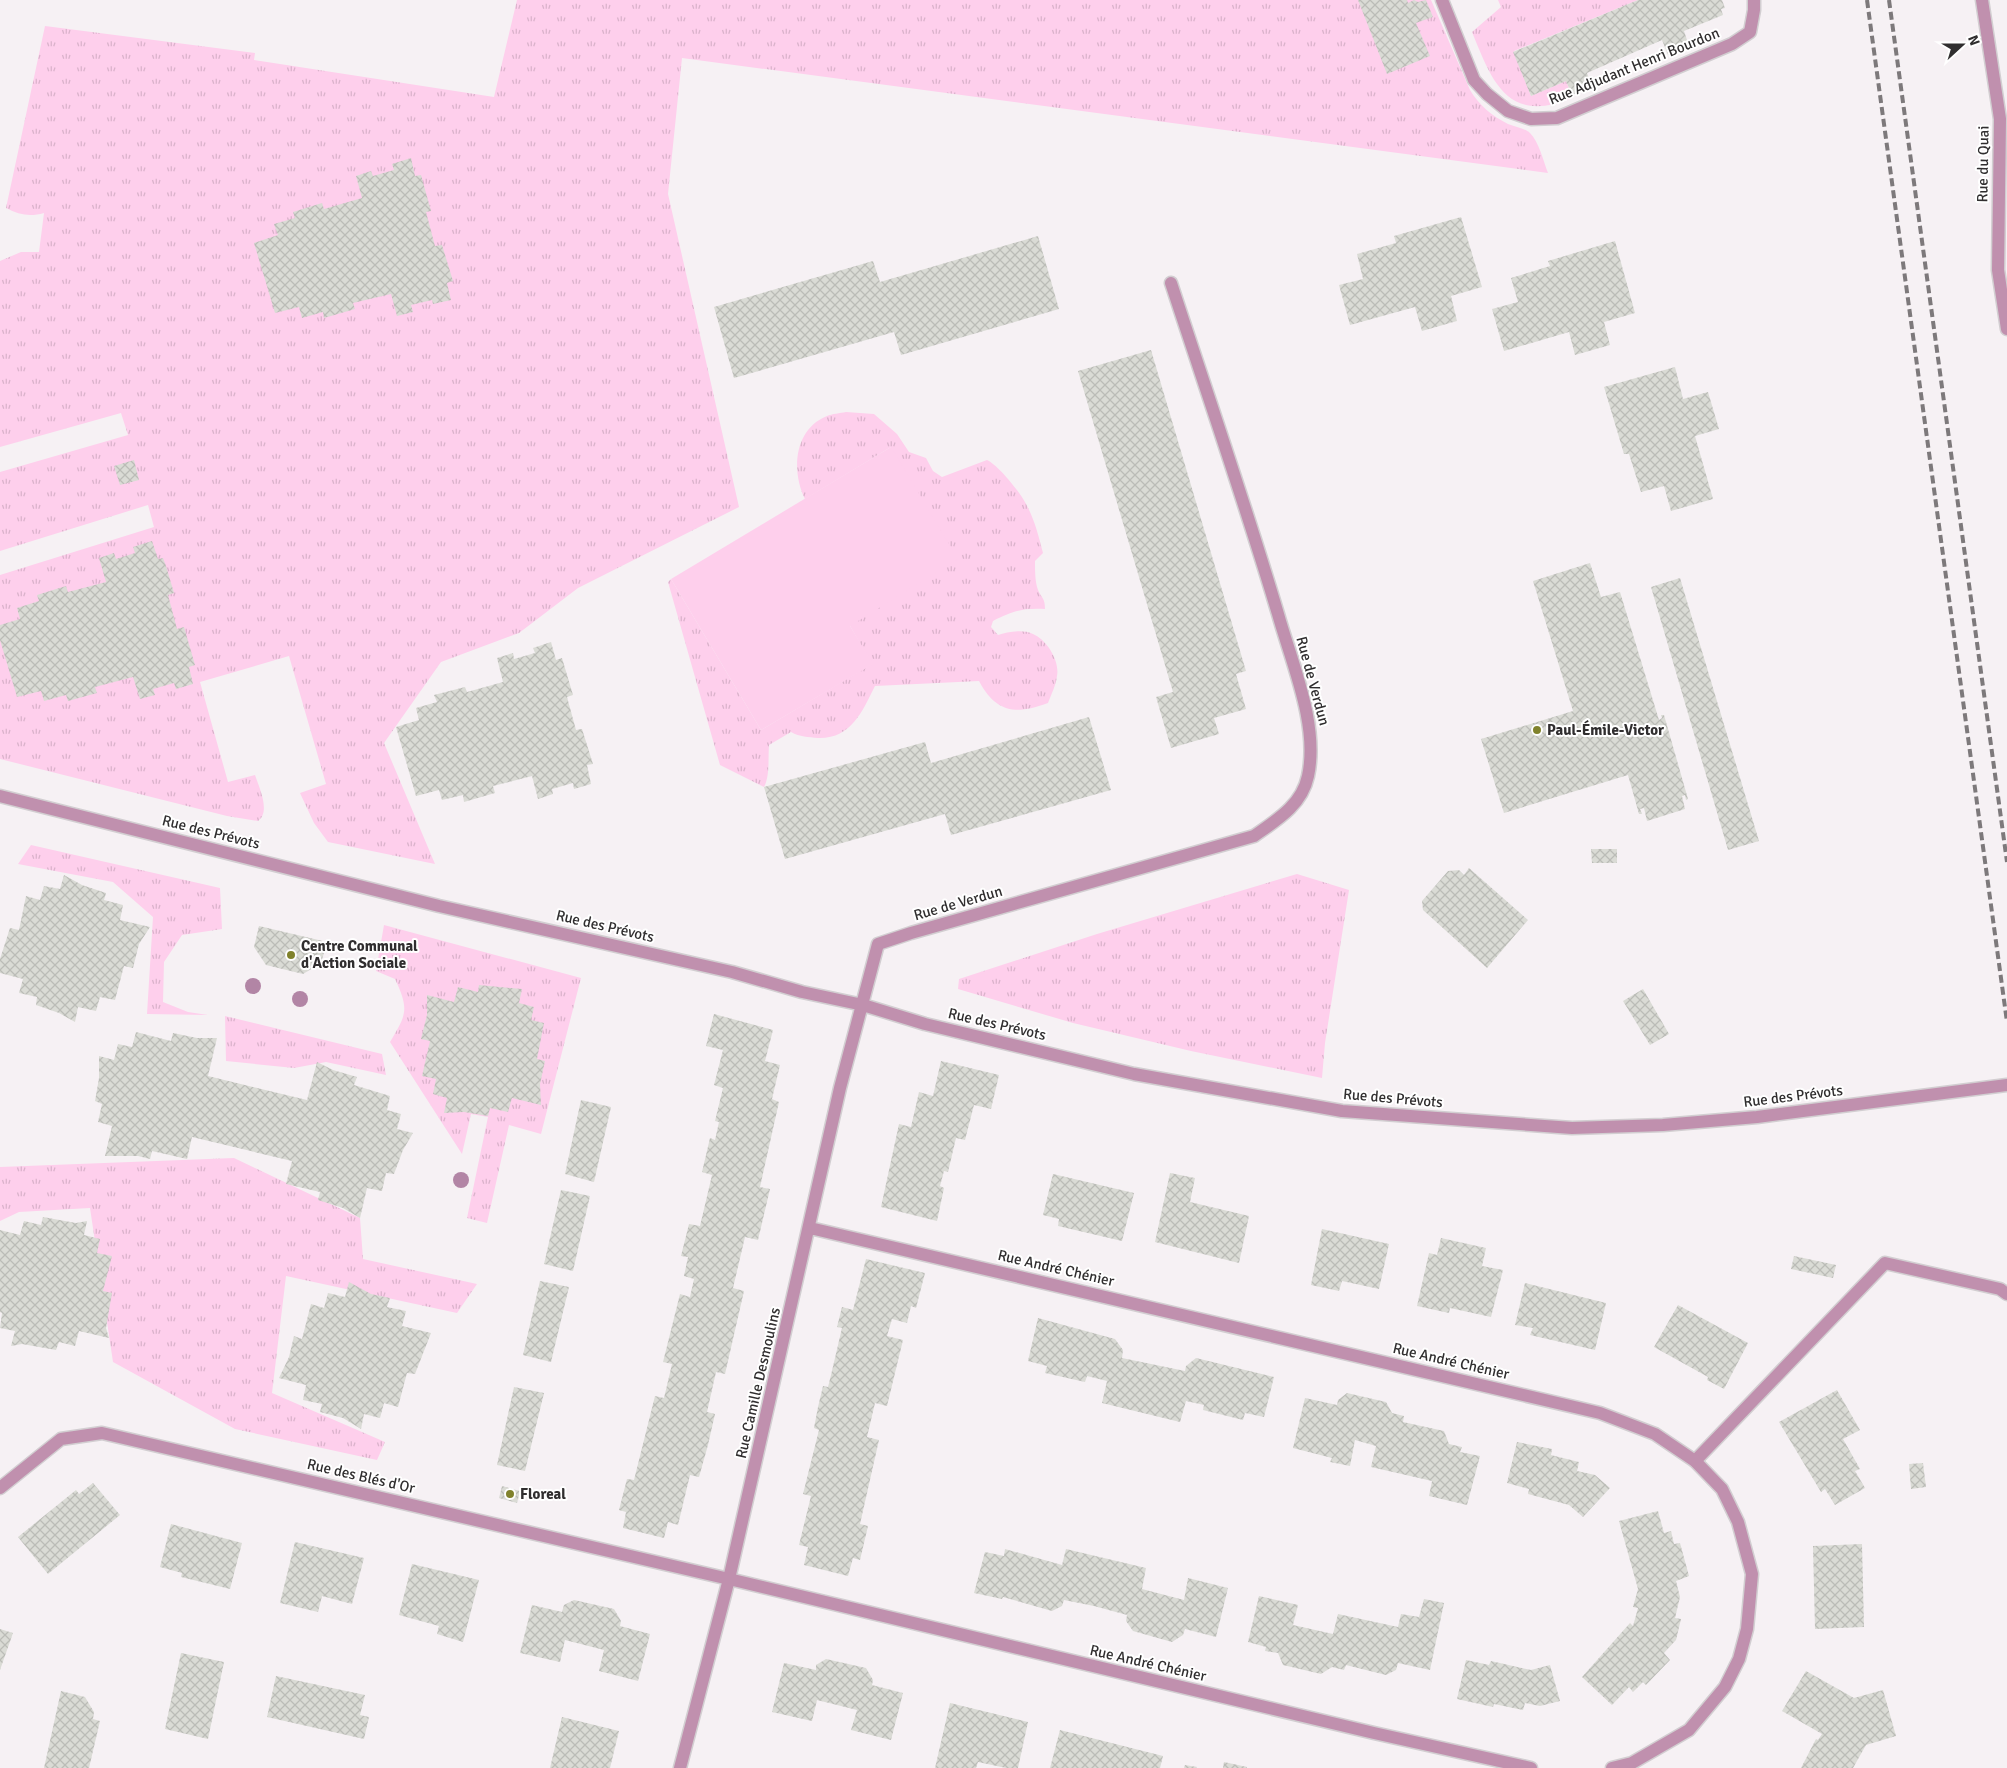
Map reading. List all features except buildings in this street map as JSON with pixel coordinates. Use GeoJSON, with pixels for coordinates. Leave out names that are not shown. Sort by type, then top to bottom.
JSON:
{"type":"FeatureCollection","features":[{"type":"Feature","properties":{"kind":"street","name":"Rue Adjudant Henri Bourdon"},"geometry":{"type":"LineString","coordinates":[[1442,0],[1474,80],[1487,94],[1508,111],[1531,119],[1557,118],[1732,44],[1750,32],[1754,0]]}},
{"type":"Feature","properties":{"kind":"street","name":"Rue du Quai"},"geometry":{"type":"LineString","coordinates":[[1982,0],[2000,119],[1998,270],[2007,329]]}},
{"type":"Feature","properties":{"kind":"street","name":"Rue de Verdun"},"geometry":{"type":"LineString","coordinates":[[863,1005],[869,973],[878,944],[1254,836],[1292,807],[1298,800],[1308,778],[1312,753],[1309,720],[1256,543],[1171,283]]}},
{"type":"Feature","properties":{"kind":"street","name":"Rue des Prévots"},"geometry":{"type":"LineString","coordinates":[[0,796],[439,906],[672,958],[802,992],[863,1005],[925,1024],[1134,1074],[1342,1111],[1581,1128],[1663,1125],[1757,1117],[2007,1085]]}},
{"type":"Feature","properties":{"kind":"street","name":"Rue Camille Desmoulins"},"geometry":{"type":"LineString","coordinates":[[680,1768],[730,1579],[840,1088],[863,1005]]}},
{"type":"Feature","properties":{"kind":"street","name":"Rue André Chénier"},"geometry":{"type":"LineString","coordinates":[[810,1228],[1600,1413],[1655,1434],[1696,1461],[1722,1489],[1738,1522],[1752,1574],[1748,1629],[1741,1652],[1725,1687],[1689,1730],[1632,1763],[1612,1768]]}},
{"type":"Feature","properties":{"kind":"street"},"geometry":{"type":"LineString","coordinates":[[1696,1461],[1885,1263],[2000,1290],[2007,1294]]}},
{"type":"Feature","properties":{"kind":"street","name":"Rue des Blés d'Or"},"geometry":{"type":"LineString","coordinates":[[0,1488],[62,1439],[102,1433],[730,1579]]}},
{"type":"Feature","properties":{"kind":"street","name":"Rue André Chénier"},"geometry":{"type":"LineString","coordinates":[[730,1579],[1355,1729],[1531,1768]]}},
{"type":"Feature","properties":{"kind":"green space"},"geometry":{"type":"Polygon","coordinates":[[[517,0],[1431,0],[1470,90],[1486,110],[1508,124],[1530,133],[1538,146],[1548,173],[682,58],[668,194],[739,507],[578,588],[519,633],[441,662],[384,743],[435,864],[328,842],[314,823],[300,793],[326,784],[289,656],[200,682],[228,782],[255,775],[264,806],[262,817],[258,821],[227,816],[0,759],[0,575],[154,527],[148,505],[0,551],[0,472],[128,435],[121,413],[0,447],[0,261],[21,252],[39,252],[44,213],[25,215],[6,208],[45,26],[255,53],[254,60],[494,97],[517,0]]]}},
{"type":"Feature","properties":{"kind":"green space"},"geometry":{"type":"Polygon","coordinates":[[[1498,0],[1638,0],[1514,51],[1531,96],[1566,81],[1573,98],[1551,105],[1533,106],[1518,102],[1506,94],[1496,83],[1472,32],[1501,7],[1498,0]]]}},
{"type":"Feature","properties":{"kind":"green space"},"geometry":{"type":"Polygon","coordinates":[[[846,412],[874,414],[897,434],[909,452],[926,458],[933,471],[942,477],[987,460],[997,467],[1014,486],[1031,515],[1043,553],[1035,561],[1035,572],[1037,587],[1044,601],[1045,609],[1030,609],[1012,613],[993,621],[991,627],[998,635],[1020,631],[1029,632],[1043,641],[1048,646],[1056,664],[1055,686],[1048,703],[1017,710],[1000,705],[992,700],[979,681],[875,686],[854,722],[839,734],[818,738],[801,736],[791,732],[769,745],[768,772],[764,787],[720,765],[668,582],[671,579],[761,730],[872,664],[850,626],[891,447],[805,499],[798,476],[798,452],[808,431],[816,422],[827,416],[846,412]]]}},
{"type":"Feature","properties":{"kind":"green space"},"geometry":{"type":"Polygon","coordinates":[[[891,447],[958,559],[850,626],[873,664],[761,730],[671,579],[891,447]]]}},
{"type":"Feature","properties":{"kind":"green space"},"geometry":{"type":"Polygon","coordinates":[[[31,845],[220,888],[222,929],[182,935],[164,962],[163,1002],[188,1012],[208,1015],[147,1014],[153,917],[113,882],[18,864],[31,845]]]}},
{"type":"Feature","properties":{"kind":"green space"},"geometry":{"type":"Polygon","coordinates":[[[1297,874],[1349,890],[1325,1043],[1322,1078],[1191,1051],[1073,1023],[958,989],[959,979],[1097,934],[1297,874]]]}},
{"type":"Feature","properties":{"kind":"green space"},"geometry":{"type":"Polygon","coordinates":[[[384,925],[581,978],[541,1134],[509,1125],[487,1223],[467,1218],[488,1117],[471,1114],[462,1154],[390,1042],[403,1018],[404,1005],[395,979],[376,971],[384,925]]]}},
{"type":"Feature","properties":{"kind":"green space"},"geometry":{"type":"Polygon","coordinates":[[[225,1016],[382,1054],[386,1075],[326,1062],[294,1068],[226,1061],[225,1016]]]}},
{"type":"Feature","properties":{"kind":"green space"},"geometry":{"type":"Polygon","coordinates":[[[234,1158],[360,1218],[363,1259],[477,1284],[457,1313],[286,1276],[272,1393],[385,1442],[377,1460],[235,1429],[113,1362],[90,1208],[19,1212],[0,1221],[0,1167],[234,1158]]]}},
{"type":"Feature","properties":{"kind":"railway"},"geometry":{"type":"LineString","coordinates":[[1867,0],[2007,1022]]}},
{"type":"Feature","properties":{"kind":"railway"},"geometry":{"type":"LineString","coordinates":[[1889,0],[2007,862]]}},
{"type":"Feature","properties":{"kind":"place","name":"Paul-Émile-Victor"},"geometry":{"type":"Point","coordinates":[1537,730]}},
{"type":"Feature","properties":{"kind":"place","name":"Centre Communal d'Action Sociale"},"geometry":{"type":"Point","coordinates":[291,955]}},
{"type":"Feature","properties":{"kind":"place","name":"Floreal"},"geometry":{"type":"Point","coordinates":[510,1494]}}]}
